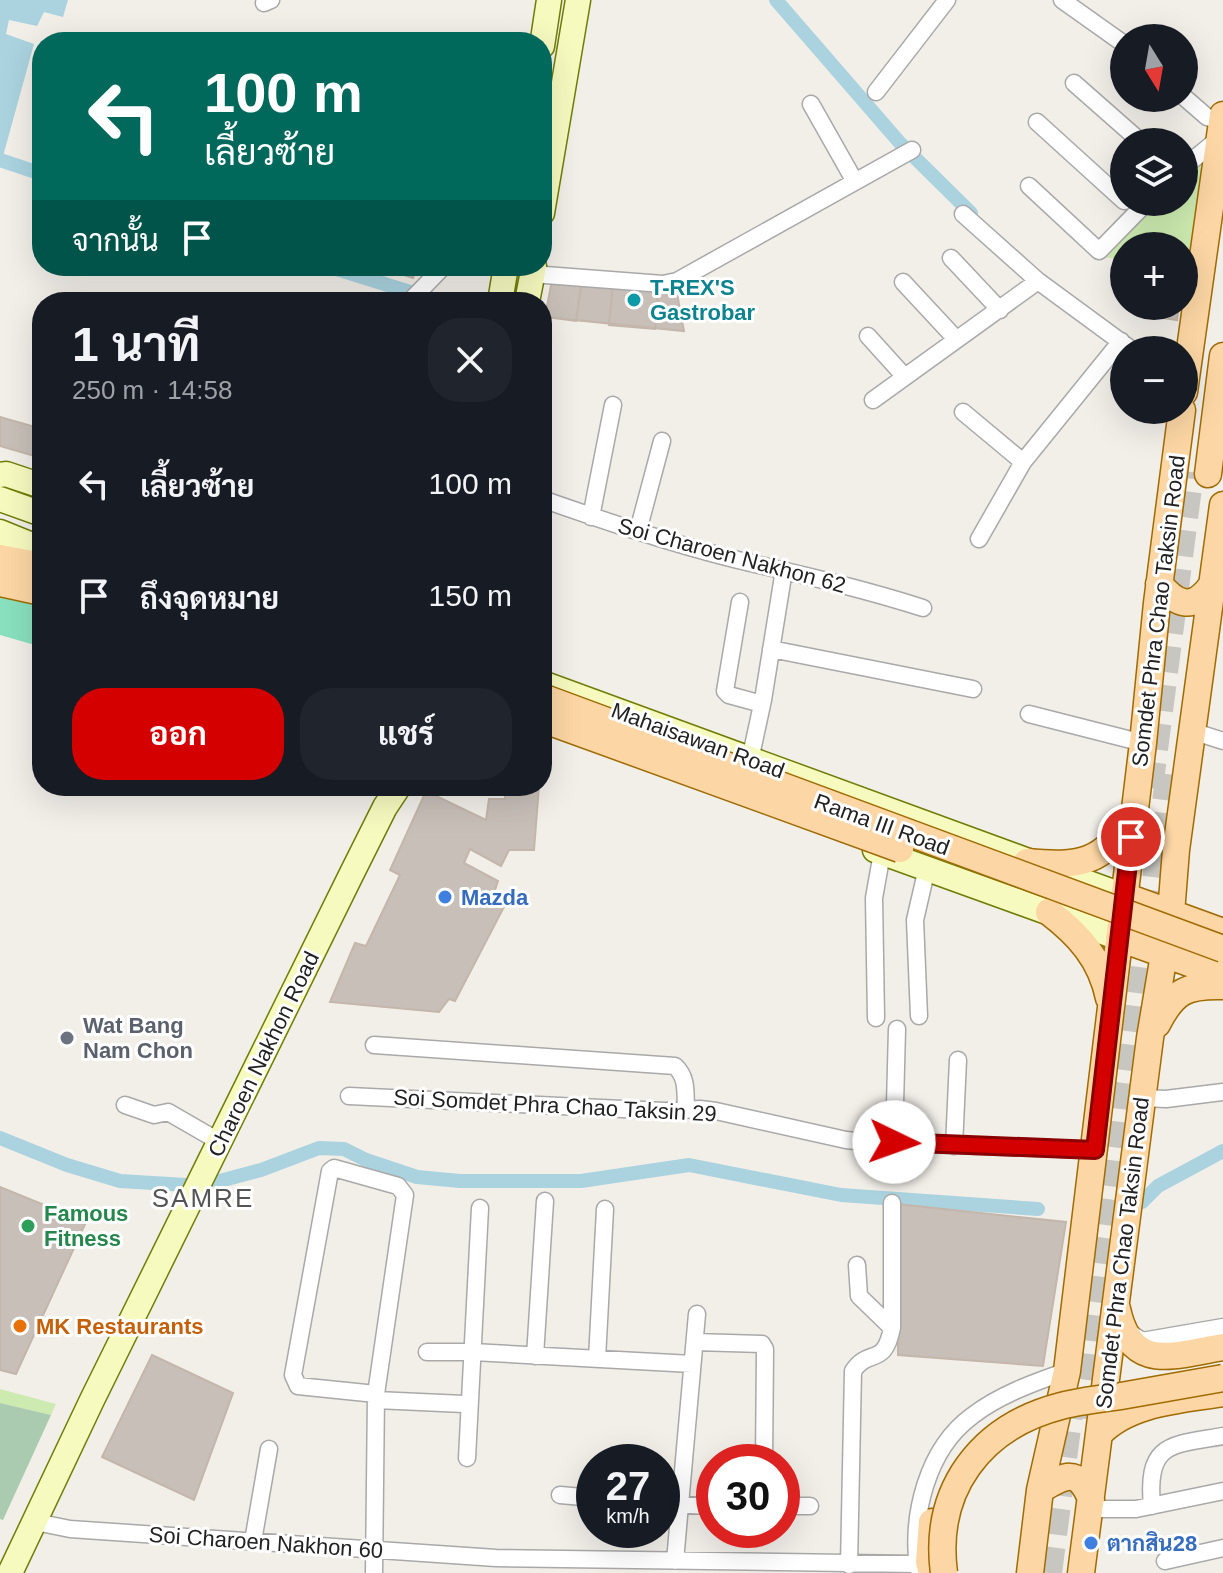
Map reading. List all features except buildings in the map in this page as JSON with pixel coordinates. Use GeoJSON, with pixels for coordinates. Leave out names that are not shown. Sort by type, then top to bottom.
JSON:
{"type":"FeatureCollection","features":[{"type":"Feature","properties":{"kind":"main road"},"geometry":{"type":"LineString","coordinates":[[544,32],[549,0]]}},
{"type":"Feature","properties":{"kind":"main road"},"geometry":{"type":"LineString","coordinates":[[552,154],[578,0]]}},
{"type":"Feature","properties":{"kind":"main road"},"geometry":{"type":"LineString","coordinates":[[1192,336],[1221,126]]}},
{"type":"Feature","properties":{"kind":"main road","name":"Somdet Phra Chao Taksin Road"},"geometry":{"type":"LineString","coordinates":[[1223,230],[1199,473],[1223,356]]}},
{"type":"Feature","properties":{"kind":"main road","name":"Somdet Phra Chao Taksin Road"},"geometry":{"type":"LineString","coordinates":[[1030,1573],[1040,1490],[1067,1371],[1180,424]]}},
{"type":"Feature","properties":{"kind":"main road"},"geometry":{"type":"LineString","coordinates":[[0,475],[32,483]]}},
{"type":"Feature","properties":{"kind":"main road"},"geometry":{"type":"LineString","coordinates":[[6,501],[32,510]]}},
{"type":"Feature","properties":{"kind":"main road","name":"Somdet Phra Chao Taksin Road"},"geometry":{"type":"LineString","coordinates":[[1081,1573],[1099,1434],[1119,1316],[1142,1098],[1171,913],[1192,731],[1215,623],[1212,585],[1223,505]]}},
{"type":"Feature","properties":{"kind":"main road"},"geometry":{"type":"LineString","coordinates":[[0,532],[32,545]]}},
{"type":"Feature","properties":{"kind":"main road"},"geometry":{"type":"LineString","coordinates":[[0,558],[32,564]]}},
{"type":"Feature","properties":{"kind":"main road"},"geometry":{"type":"LineString","coordinates":[[0,583],[32,590]]}},
{"type":"Feature","properties":{"kind":"main road"},"geometry":{"type":"LineString","coordinates":[[1159,584],[1172,599],[1190,603],[1204,596],[1212,585]]}},
{"type":"Feature","properties":{"kind":"main road","name":"Mahaisawan Road"},"geometry":{"type":"LineString","coordinates":[[552,687],[1124,896]]}},
{"type":"Feature","properties":{"kind":"main road","name":"Rama III Road"},"geometry":{"type":"LineString","coordinates":[[552,701],[1223,949]]}},
{"type":"Feature","properties":{"kind":"main road","name":"Rama III Road"},"geometry":{"type":"LineString","coordinates":[[552,723],[1223,967]]}},
{"type":"Feature","properties":{"kind":"main road","name":"Mahaisawan Road"},"geometry":{"type":"LineString","coordinates":[[552,732],[1119,938]]}},
{"type":"Feature","properties":{"kind":"main road","name":"Charoen Nakhon Road"},"geometry":{"type":"LineString","coordinates":[[10,1573],[92,1400],[392,796]]}},
{"type":"Feature","properties":{"kind":"main road"},"geometry":{"type":"LineString","coordinates":[[1027,862],[1059,865],[1098,856],[1122,832],[1135,808]]}},
{"type":"Feature","properties":{"kind":"main road"},"geometry":{"type":"LineString","coordinates":[[1176,850],[1190,904],[1223,934]]}},
{"type":"Feature","properties":{"kind":"main road"},"geometry":{"type":"LineString","coordinates":[[1124,896],[1223,934]]}},
{"type":"Feature","properties":{"kind":"main road"},"geometry":{"type":"LineString","coordinates":[[1049,912],[1089,949],[1103,976],[1111,1013]]}},
{"type":"Feature","properties":{"kind":"main road"},"geometry":{"type":"LineString","coordinates":[[1185,936],[1223,934]]}},
{"type":"Feature","properties":{"kind":"main road"},"geometry":{"type":"LineString","coordinates":[[1119,938],[1223,975]]}},
{"type":"Feature","properties":{"kind":"main road"},"geometry":{"type":"LineString","coordinates":[[1189,963],[1223,986]]}},
{"type":"Feature","properties":{"kind":"main road"},"geometry":{"type":"LineString","coordinates":[[1150,1038],[1166,1005],[1180,991],[1201,986],[1223,986]]}},
{"type":"Feature","properties":{"kind":"main road"},"geometry":{"type":"LineString","coordinates":[[1119,1316],[1130,1342],[1148,1354],[1164,1356],[1223,1347]]}},
{"type":"Feature","properties":{"kind":"main road"},"geometry":{"type":"LineString","coordinates":[[923,1570],[929,1562],[932,1522],[942,1483],[955,1456],[974,1431],[1018,1405],[1052,1395],[1223,1366]]}},
{"type":"Feature","properties":{"kind":"main road"},"geometry":{"type":"LineString","coordinates":[[944,1573],[941,1549],[944,1520],[954,1488],[965,1468],[986,1444],[1025,1420],[1060,1406],[1223,1378]]}},
{"type":"Feature","properties":{"kind":"main road"},"geometry":{"type":"LineString","coordinates":[[1099,1434],[1108,1424],[1130,1412],[1223,1393]]}},
{"type":"Feature","properties":{"kind":"main road"},"geometry":{"type":"LineString","coordinates":[[1040,1490],[1063,1477],[1075,1478],[1085,1484],[1090,1504]]}},
{"type":"Feature","properties":{"kind":"street"},"geometry":{"type":"LineString","coordinates":[[876,92],[947,0]]}},
{"type":"Feature","properties":{"kind":"street"},"geometry":{"type":"LineString","coordinates":[[1062,0],[1110,34]]}},
{"type":"Feature","properties":{"kind":"street"},"geometry":{"type":"LineString","coordinates":[[1074,83],[1125,128]]}},
{"type":"Feature","properties":{"kind":"street"},"geometry":{"type":"LineString","coordinates":[[811,104],[854,180]]}},
{"type":"Feature","properties":{"kind":"street"},"geometry":{"type":"LineString","coordinates":[[1198,109],[1221,126],[1211,145],[1198,156]]}},
{"type":"Feature","properties":{"kind":"street"},"geometry":{"type":"LineString","coordinates":[[1037,122],[1110,184]]}},
{"type":"Feature","properties":{"kind":"street"},"geometry":{"type":"LineString","coordinates":[[552,272],[663,284],[677,281],[908,152]]}},
{"type":"Feature","properties":{"kind":"street"},"geometry":{"type":"LineString","coordinates":[[1029,186],[1099,251],[1124,216]]}},
{"type":"Feature","properties":{"kind":"street"},"geometry":{"type":"LineString","coordinates":[[963,214],[1038,281],[1112,336]]}},
{"type":"Feature","properties":{"kind":"street"},"geometry":{"type":"LineString","coordinates":[[951,258],[1000,310]]}},
{"type":"Feature","properties":{"kind":"street"},"geometry":{"type":"LineString","coordinates":[[418,292],[434,276]]}},
{"type":"Feature","properties":{"kind":"street"},"geometry":{"type":"LineString","coordinates":[[873,400],[1038,281]]}},
{"type":"Feature","properties":{"kind":"street"},"geometry":{"type":"LineString","coordinates":[[903,282],[956,339]]}},
{"type":"Feature","properties":{"kind":"street"},"geometry":{"type":"LineString","coordinates":[[868,336],[905,377]]}},
{"type":"Feature","properties":{"kind":"street"},"geometry":{"type":"LineString","coordinates":[[979,539],[1023,462],[1110,364]]}},
{"type":"Feature","properties":{"kind":"street"},"geometry":{"type":"LineString","coordinates":[[591,517],[613,405]]}},
{"type":"Feature","properties":{"kind":"street"},"geometry":{"type":"LineString","coordinates":[[963,412],[1023,462]]}},
{"type":"Feature","properties":{"kind":"street"},"geometry":{"type":"LineString","coordinates":[[638,531],[662,441]]}},
{"type":"Feature","properties":{"kind":"street","name":"Soi Charoen Nakhon 62"},"geometry":{"type":"LineString","coordinates":[[552,503],[732,559],[831,580],[923,608]]}},
{"type":"Feature","properties":{"kind":"street"},"geometry":{"type":"LineString","coordinates":[[750,760],[784,570]]}},
{"type":"Feature","properties":{"kind":"street"},"geometry":{"type":"LineString","coordinates":[[740,602],[725,691],[729,695],[762,704]]}},
{"type":"Feature","properties":{"kind":"street"},"geometry":{"type":"LineString","coordinates":[[771,649],[973,689]]}},
{"type":"Feature","properties":{"kind":"street"},"geometry":{"type":"LineString","coordinates":[[1029,714],[1143,743]]}},
{"type":"Feature","properties":{"kind":"street"},"geometry":{"type":"LineString","coordinates":[[1192,731],[1223,741]]}},
{"type":"Feature","properties":{"kind":"street"},"geometry":{"type":"LineString","coordinates":[[876,1018],[874,898],[882,853]]}},
{"type":"Feature","properties":{"kind":"street"},"geometry":{"type":"LineString","coordinates":[[919,1016],[915,920],[927,868]]}},
{"type":"Feature","properties":{"kind":"street"},"geometry":{"type":"LineString","coordinates":[[894,1142],[897,1029]]}},
{"type":"Feature","properties":{"kind":"street"},"geometry":{"type":"LineString","coordinates":[[374,1045],[675,1066],[685,1081],[686,1110]]}},
{"type":"Feature","properties":{"kind":"street"},"geometry":{"type":"LineString","coordinates":[[954,1146],[958,1060]]}},
{"type":"Feature","properties":{"kind":"street"},"geometry":{"type":"LineString","coordinates":[[1142,1098],[1166,1099],[1223,1092]]}},
{"type":"Feature","properties":{"kind":"street","name":"Soi Somdet Phra Chao Taksin 29"},"geometry":{"type":"LineString","coordinates":[[349,1096],[686,1110],[733,1114],[846,1140],[1095,1150]]}},
{"type":"Feature","properties":{"kind":"street"},"geometry":{"type":"LineString","coordinates":[[125,1105],[154,1115],[168,1112],[218,1146]]}},
{"type":"Feature","properties":{"kind":"street"},"geometry":{"type":"LineString","coordinates":[[374,1573],[376,1397],[405,1195],[398,1186],[334,1168],[330,1171],[293,1375],[298,1386],[376,1397],[468,1402]]}},
{"type":"Feature","properties":{"kind":"street"},"geometry":{"type":"LineString","coordinates":[[535,1356],[545,1201]]}},
{"type":"Feature","properties":{"kind":"street"},"geometry":{"type":"LineString","coordinates":[[849,1565],[853,1371],[858,1364],[882,1353],[888,1346],[892,1328],[892,1203]]}},
{"type":"Feature","properties":{"kind":"street"},"geometry":{"type":"LineString","coordinates":[[467,1458],[480,1208]]}},
{"type":"Feature","properties":{"kind":"street"},"geometry":{"type":"LineString","coordinates":[[597,1359],[605,1209]]}},
{"type":"Feature","properties":{"kind":"street"},"geometry":{"type":"LineString","coordinates":[[857,1265],[859,1296],[892,1328]]}},
{"type":"Feature","properties":{"kind":"street"},"geometry":{"type":"LineString","coordinates":[[680,1444],[697,1314]]}},
{"type":"Feature","properties":{"kind":"street"},"geometry":{"type":"LineString","coordinates":[[1119,1316],[1142,1341],[1223,1327]]}},
{"type":"Feature","properties":{"kind":"street"},"geometry":{"type":"LineString","coordinates":[[695,1342],[762,1344],[765,1349],[764,1444]]}},
{"type":"Feature","properties":{"kind":"street"},"geometry":{"type":"LineString","coordinates":[[427,1352],[692,1364]]}},
{"type":"Feature","properties":{"kind":"street"},"geometry":{"type":"LineString","coordinates":[[923,1570],[921,1495],[933,1466],[954,1432],[973,1415],[1012,1394],[1067,1371]]}},
{"type":"Feature","properties":{"kind":"street"},"geometry":{"type":"LineString","coordinates":[[1152,1506],[1149,1482],[1162,1451],[1171,1445],[1223,1436]]}},
{"type":"Feature","properties":{"kind":"street"},"geometry":{"type":"LineString","coordinates":[[253,1541],[269,1449]]}},
{"type":"Feature","properties":{"kind":"street"},"geometry":{"type":"LineString","coordinates":[[1090,1504],[1136,1509],[1223,1491]]}},
{"type":"Feature","properties":{"kind":"street"},"geometry":{"type":"LineString","coordinates":[[560,1495],[576,1496]]}},
{"type":"Feature","properties":{"kind":"street"},"geometry":{"type":"LineString","coordinates":[[800,1506],[810,1506]]}},
{"type":"Feature","properties":{"kind":"street","name":"Soi Charoen Nakhon 60"},"geometry":{"type":"LineString","coordinates":[[36,1522],[70,1529],[375,1549],[496,1565],[675,1561],[696,1567],[808,1568],[849,1565],[923,1570]]}},
{"type":"Feature","properties":{"kind":"street"},"geometry":{"type":"LineString","coordinates":[[674,1548],[675,1561]]}},
{"type":"Feature","properties":{"kind":"street"},"geometry":{"type":"LineString","coordinates":[[1165,1561],[1223,1548]]}},
{"type":"Feature","properties":{"kind":"green space"},"geometry":{"type":"Polygon","coordinates":[[[1204,158],[1198,202],[1198,164],[1204,158]]]}},
{"type":"Feature","properties":{"kind":"green space"},"geometry":{"type":"Polygon","coordinates":[[[1146,216],[1196,216],[1194,232],[1129,232],[1146,216]]]}},
{"type":"Feature","properties":{"kind":"green space"},"geometry":{"type":"Polygon","coordinates":[[[0,531],[32,545],[32,644],[0,635],[0,531]]]}},
{"type":"Feature","properties":{"kind":"green space"},"geometry":{"type":"Polygon","coordinates":[[[0,1389],[56,1404],[51,1415],[0,1403],[0,1389]]]}},
{"type":"Feature","properties":{"kind":"green space"},"geometry":{"type":"Polygon","coordinates":[[[0,1403],[51,1415],[3,1520],[0,1519],[0,1403]]]}},
{"type":"Feature","properties":{"kind":"water"},"geometry":{"type":"Polygon","coordinates":[[[0,0],[68,0],[63,17],[44,12],[37,26],[9,20],[6,34],[32,43],[32,51],[0,167],[0,0]]]}},
{"type":"Feature","properties":{"kind":"waterway"},"geometry":{"type":"LineString","coordinates":[[776,0],[900,143],[971,213]]}},
{"type":"Feature","properties":{"kind":"waterway"},"geometry":{"type":"LineString","coordinates":[[0,160],[32,171]]}},
{"type":"Feature","properties":{"kind":"waterway"},"geometry":{"type":"LineString","coordinates":[[359,276],[410,292]]}},
{"type":"Feature","properties":{"kind":"waterway"},"geometry":{"type":"LineString","coordinates":[[0,1138],[67,1165],[120,1181],[186,1185],[216,1182],[261,1170],[319,1148],[344,1149],[417,1177],[460,1181],[581,1181],[689,1165],[841,1195],[1038,1209]]}},
{"type":"Feature","properties":{"kind":"waterway"},"geometry":{"type":"LineString","coordinates":[[1142,1202],[1158,1186],[1223,1151]]}},
{"type":"Feature","properties":{"kind":"tunnel"},"geometry":{"type":"LineString","coordinates":[[1150,788],[1191,472]]}},
{"type":"Feature","properties":{"kind":"tunnel"},"geometry":{"type":"LineString","coordinates":[[1086,1419],[1170,763]]}},
{"type":"Feature","properties":{"kind":"tunnel"},"geometry":{"type":"LineString","coordinates":[[1049,1573],[1073,1390]]}},
{"type":"Feature","properties":{"kind":"place","name":"T-REX'S Gastrobar"},"geometry":{"type":"Point","coordinates":[634,300]}},
{"type":"Feature","properties":{"kind":"place","name":"Mazda"},"geometry":{"type":"Point","coordinates":[445,897]}},
{"type":"Feature","properties":{"kind":"place","name":"Wat Bang Nam Chon"},"geometry":{"type":"Point","coordinates":[67,1038]}},
{"type":"Feature","properties":{"kind":"place","name":"Famous Fitness"},"geometry":{"type":"Point","coordinates":[28,1226]}},
{"type":"Feature","properties":{"kind":"place","name":"MK Restaurants"},"geometry":{"type":"Point","coordinates":[20,1326]}},
{"type":"Feature","properties":{"kind":"place","name":"ตากสิน28"},"geometry":{"type":"Point","coordinates":[1091,1543]}},
{"type":"Feature","properties":{"kind":"district","name":"SAMRE"},"geometry":{"type":"Point","coordinates":[203,1198]}},
{"type":"Feature","properties":{"kind":"route"},"geometry":{"type":"LineString","coordinates":[[894,1142],[1095,1150],[1131,837]]}}]}
